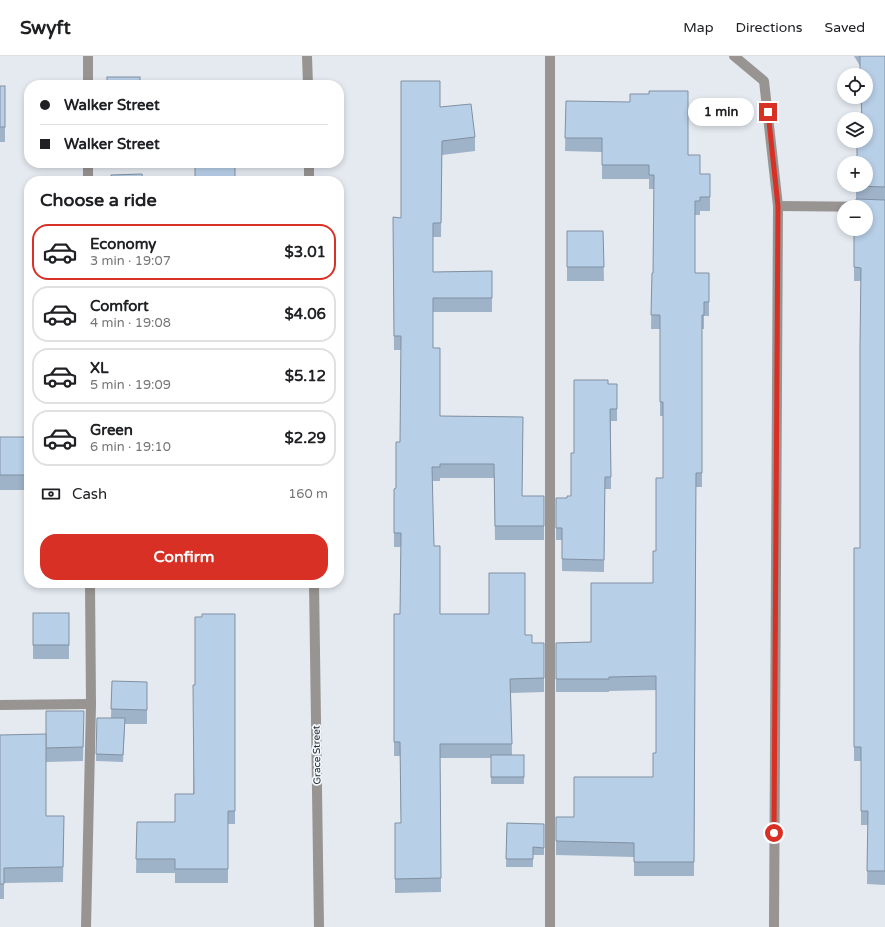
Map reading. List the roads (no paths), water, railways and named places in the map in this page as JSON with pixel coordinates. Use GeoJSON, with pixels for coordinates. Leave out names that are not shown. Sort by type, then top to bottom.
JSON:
{"type":"FeatureCollection","features":[{"type":"Feature","properties":{"kind":"street"},"geometry":{"type":"LineString","coordinates":[[88,56],[88,80]]}},
{"type":"Feature","properties":{"kind":"street"},"geometry":{"type":"LineString","coordinates":[[307,56],[308,80]]}},
{"type":"Feature","properties":{"kind":"street"},"geometry":{"type":"LineString","coordinates":[[550,56],[550,927]]}},
{"type":"Feature","properties":{"kind":"street"},"geometry":{"type":"LineString","coordinates":[[734,56],[764,81],[778,206],[774,927]]}},
{"type":"Feature","properties":{"kind":"street"},"geometry":{"type":"LineString","coordinates":[[778,206],[885,207]]}},
{"type":"Feature","properties":{"kind":"street"},"geometry":{"type":"LineString","coordinates":[[86,927],[91,704],[90,588]]}},
{"type":"Feature","properties":{"kind":"street","name":"Grace Street"},"geometry":{"type":"LineString","coordinates":[[314,588],[319,927]]}},
{"type":"Feature","properties":{"kind":"street"},"geometry":{"type":"LineString","coordinates":[[0,705],[91,704]]}}]}
